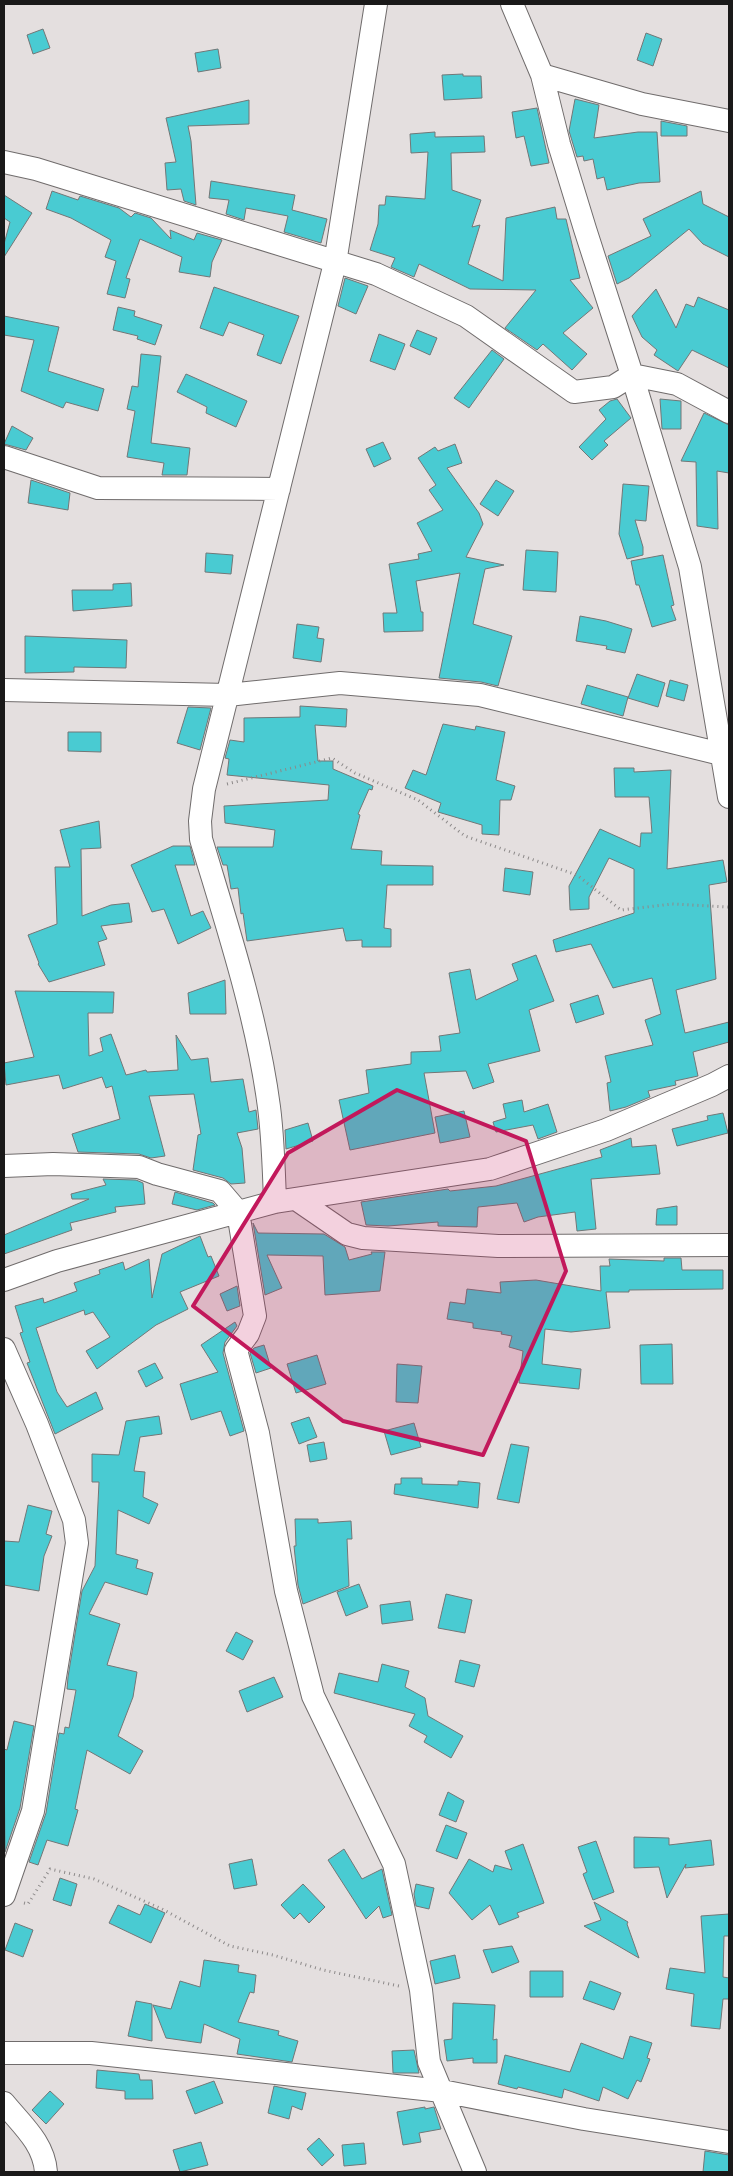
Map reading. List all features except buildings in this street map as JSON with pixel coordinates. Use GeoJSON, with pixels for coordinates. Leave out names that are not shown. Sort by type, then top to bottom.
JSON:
{"type":"FeatureCollection","features":[{"type":"Feature","properties":{"kind":"street"},"geometry":{"type":"LineString","coordinates":[[376,4],[335,263],[204,789],[200,821],[201,839],[231,940],[264,1076],[273,1142],[286,1200],[347,1234],[363,1238],[498,1246],[729,1245]]}},
{"type":"Feature","properties":{"kind":"street"},"geometry":{"type":"LineString","coordinates":[[512,4],[542,75],[559,144],[690,567],[726,756],[729,797]]}},
{"type":"Feature","properties":{"kind":"street"},"geometry":{"type":"LineString","coordinates":[[542,75],[642,104],[729,121]]}},
{"type":"Feature","properties":{"kind":"street"},"geometry":{"type":"LineString","coordinates":[[4,162],[55,175],[320,255],[335,263],[376,274],[466,316],[574,392],[613,387],[632,375],[678,384],[729,412]]}},
{"type":"Feature","properties":{"kind":"street"},"geometry":{"type":"LineString","coordinates":[[4,457],[98,488],[279,489]]}},
{"type":"Feature","properties":{"kind":"street"},"geometry":{"type":"LineString","coordinates":[[4,690],[228,695],[340,683],[480,695],[726,756]]}},
{"type":"Feature","properties":{"kind":"street"},"geometry":{"type":"LineString","coordinates":[[4,1280],[58,1261],[286,1200],[490,1169],[606,1130],[729,1076]]}},
{"type":"Feature","properties":{"kind":"street"},"geometry":{"type":"LineString","coordinates":[[4,1166],[53,1164],[139,1167],[157,1174],[220,1191],[238,1212],[255,1316],[248,1334],[236,1350],[258,1433],[286,1590],[313,1696],[394,1864],[422,1990],[429,2062],[475,2172]]}},
{"type":"Feature","properties":{"kind":"street"},"geometry":{"type":"LineString","coordinates":[[4,1349],[37,1424],[74,1520],[77,1542],[33,1811],[12,1899]]}},
{"type":"Feature","properties":{"kind":"street"},"geometry":{"type":"LineString","coordinates":[[4,2053],[91,2053],[442,2091],[584,2119],[729,2142]]}},
{"type":"Feature","properties":{"kind":"street"},"geometry":{"type":"LineString","coordinates":[[4,2103],[40,2146],[46,2162],[46,2172]]}},
{"type":"Feature","properties":{"kind":"path"},"geometry":{"type":"LineString","coordinates":[[204,789],[332,758],[355,773],[418,800],[465,836],[577,875],[621,910],[672,904],[729,907]]}},
{"type":"Feature","properties":{"kind":"path"},"geometry":{"type":"LineString","coordinates":[[12,1899],[28,1904],[50,1869],[94,1879],[162,1909],[230,1946],[273,1954],[323,1970],[422,1990]]}},
{"type":"Feature","properties":{"kind":"highlighted area"},"geometry":{"type":"Polygon","coordinates":[[[397,1090],[526,1141],[566,1271],[483,1455],[343,1421],[193,1306],[288,1153],[397,1090]]]}}]}
